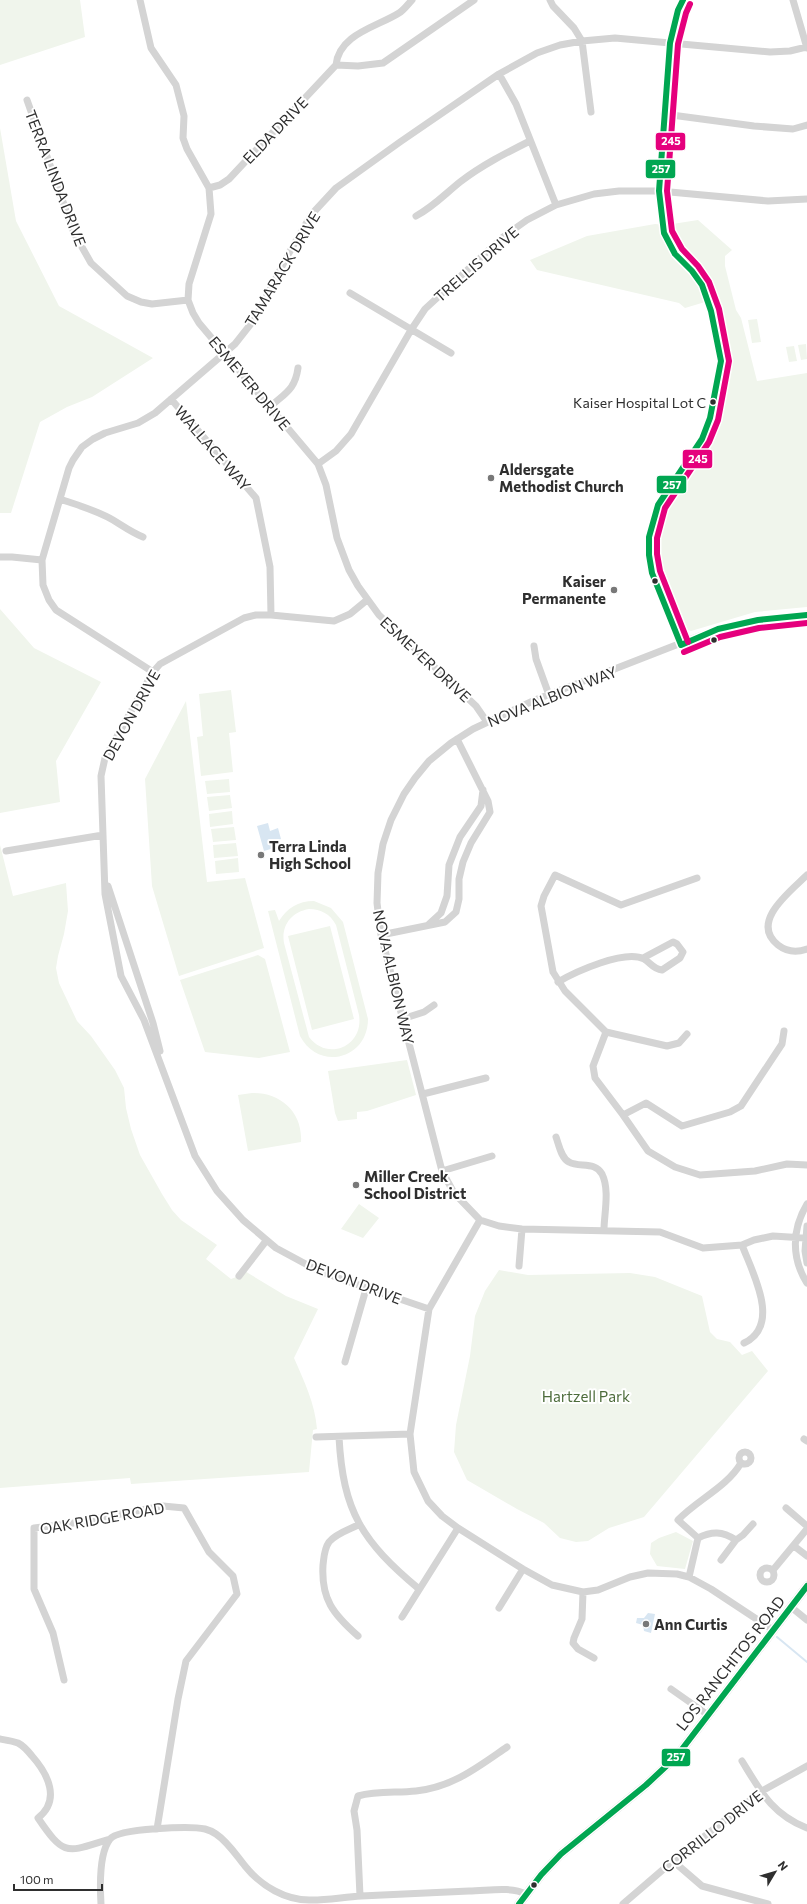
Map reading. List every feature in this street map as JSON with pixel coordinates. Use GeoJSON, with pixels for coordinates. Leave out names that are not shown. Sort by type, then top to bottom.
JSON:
{"type":"FeatureCollection","features":[{"type":"Feature","properties":{"kind":"main road","name":"LOS RANCHITOS ROAD"},"geometry":{"type":"LineString","coordinates":[[519,1904],[561,1854],[631,1798],[667,1766],[807,1586]]}},
{"type":"Feature","properties":{"kind":"street"},"geometry":{"type":"LineString","coordinates":[[140,0],[151,48],[176,85],[184,116],[184,138],[187,149],[209,188],[211,214],[190,284],[188,300]]}},
{"type":"Feature","properties":{"kind":"street","name":"ELDA DRIVE"},"geometry":{"type":"LineString","coordinates":[[209,188],[220,185],[229,179],[336,65],[336,58],[346,43],[360,32],[401,12],[412,0]]}},
{"type":"Feature","properties":{"kind":"street"},"geometry":{"type":"LineString","coordinates":[[336,65],[358,66],[383,63],[474,0]]}},
{"type":"Feature","properties":{"kind":"street"},"geometry":{"type":"LineString","coordinates":[[550,0],[574,28],[582,41],[592,112]]}},
{"type":"Feature","properties":{"kind":"street"},"geometry":{"type":"LineString","coordinates":[[681,645],[652,573],[649,555],[649,537],[658,505],[702,439],[710,418],[721,361],[711,311],[702,285],[692,271],[675,254],[664,234],[659,190],[670,43],[673,27],[683,0]]}},
{"type":"Feature","properties":{"kind":"street"},"geometry":{"type":"LineString","coordinates":[[793,0],[807,48]]}},
{"type":"Feature","properties":{"kind":"street","name":"TAMARACK DRIVE"},"geometry":{"type":"LineString","coordinates":[[153,672],[56,610],[49,600],[43,585],[42,560],[69,468],[82,448],[105,433],[138,423],[155,413],[225,353],[244,334],[254,320],[289,253],[311,215],[336,188],[499,74],[536,53],[560,45],[614,38],[770,52],[807,48]]}},
{"type":"Feature","properties":{"kind":"street"},"geometry":{"type":"LineString","coordinates":[[499,74],[516,104],[556,205]]}},
{"type":"Feature","properties":{"kind":"street","name":"TERRA LINDA DRIVE"},"geometry":{"type":"LineString","coordinates":[[27,100],[74,233],[80,247],[91,263],[127,296],[141,302],[152,304],[188,300]]}},
{"type":"Feature","properties":{"kind":"street"},"geometry":{"type":"LineString","coordinates":[[664,114],[754,126],[793,128],[807,125]]}},
{"type":"Feature","properties":{"kind":"street"},"geometry":{"type":"LineString","coordinates":[[416,216],[429,209],[488,162],[530,141]]}},
{"type":"Feature","properties":{"kind":"street","name":"TRELLIS DRIVE"},"geometry":{"type":"LineString","coordinates":[[318,464],[336,451],[351,434],[411,330],[425,310],[502,237],[527,220],[556,205],[594,194],[619,191],[659,190],[768,201],[807,199]]}},
{"type":"Feature","properties":{"kind":"street"},"geometry":{"type":"LineString","coordinates":[[350,293],[451,353]]}},
{"type":"Feature","properties":{"kind":"street","name":"ESMEYER DRIVE"},"geometry":{"type":"LineString","coordinates":[[188,300],[199,323],[318,464],[326,485],[337,538],[349,570],[378,615],[476,706],[486,722]]}},
{"type":"Feature","properties":{"kind":"street"},"geometry":{"type":"LineString","coordinates":[[270,407],[293,387],[297,380],[298,368]]}},
{"type":"Feature","properties":{"kind":"street","name":"WALLACE WAY"},"geometry":{"type":"LineString","coordinates":[[171,399],[256,498],[270,567],[271,615]]}},
{"type":"Feature","properties":{"kind":"street"},"geometry":{"type":"LineString","coordinates":[[60,499],[92,510],[128,530],[143,536]]}},
{"type":"Feature","properties":{"kind":"street"},"geometry":{"type":"LineString","coordinates":[[0,557],[42,560]]}},
{"type":"Feature","properties":{"kind":"street","name":"DEVON DRIVE"},"geometry":{"type":"LineString","coordinates":[[368,600],[350,614],[334,621],[271,615],[256,615],[244,618],[160,664],[153,672],[102,766],[104,872],[106,894],[121,976],[144,1020],[195,1156],[217,1191],[243,1220],[266,1241],[315,1269],[429,1309]]}},
{"type":"Feature","properties":{"kind":"street","name":"NOVA ALBION WAY"},"geometry":{"type":"LineString","coordinates":[[804,1238],[773,1236],[763,1237],[742,1245],[703,1248],[660,1232],[522,1229],[499,1226],[480,1220],[454,1193],[442,1171],[381,935],[377,903],[378,872],[383,844],[391,820],[404,794],[415,778],[434,756],[457,739],[486,722],[549,695],[681,645],[718,629],[758,620],[807,615]]}},
{"type":"Feature","properties":{"kind":"street"},"geometry":{"type":"LineString","coordinates":[[534,646],[536,659],[549,695]]}},
{"type":"Feature","properties":{"kind":"street"},"geometry":{"type":"LineString","coordinates":[[381,935],[429,924],[445,922],[456,912],[460,899],[459,879],[463,862],[470,843],[486,821],[490,812],[488,801],[457,739]]}},
{"type":"Feature","properties":{"kind":"street"},"geometry":{"type":"LineString","coordinates":[[429,924],[441,913],[447,896],[449,865],[460,837],[481,806],[483,790]]}},
{"type":"Feature","properties":{"kind":"street"},"geometry":{"type":"LineString","coordinates":[[6,852],[103,835]]}},
{"type":"Feature","properties":{"kind":"street","name":"DEVON DRIVE"},"geometry":{"type":"LineString","coordinates":[[104,872],[154,1023],[164,1074]]}},
{"type":"Feature","properties":{"kind":"street"},"geometry":{"type":"LineString","coordinates":[[687,1034],[680,1043],[667,1046],[606,1032],[558,982],[553,972],[541,906],[544,896],[555,876],[621,904],[697,878]]}},
{"type":"Feature","properties":{"kind":"street"},"geometry":{"type":"LineString","coordinates":[[807,876],[775,906],[771,914],[769,924],[774,942],[782,948],[791,952],[807,949]]}},
{"type":"Feature","properties":{"kind":"street"},"geometry":{"type":"LineString","coordinates":[[558,982],[598,963],[622,957],[643,958],[673,942],[677,944],[683,952],[680,958],[662,970],[655,969],[643,958]]}},
{"type":"Feature","properties":{"kind":"street"},"geometry":{"type":"LineString","coordinates":[[402,1019],[424,1012],[434,1005]]}},
{"type":"Feature","properties":{"kind":"street"},"geometry":{"type":"LineString","coordinates":[[623,1115],[646,1104],[682,1126],[730,1112],[741,1106],[778,1051],[782,1044],[784,1031]]}},
{"type":"Feature","properties":{"kind":"street"},"geometry":{"type":"LineString","coordinates":[[606,1032],[593,1066],[595,1078],[648,1151],[675,1167],[700,1175],[755,1171],[787,1164],[807,1165]]}},
{"type":"Feature","properties":{"kind":"street"},"geometry":{"type":"LineString","coordinates":[[423,1094],[486,1078]]}},
{"type":"Feature","properties":{"kind":"street"},"geometry":{"type":"LineString","coordinates":[[556,1137],[565,1159],[570,1163],[594,1166],[602,1173],[605,1184],[604,1230]]}},
{"type":"Feature","properties":{"kind":"street"},"geometry":{"type":"LineString","coordinates":[[442,1171],[492,1156]]}},
{"type":"Feature","properties":{"kind":"street"},"geometry":{"type":"LineString","coordinates":[[807,1204],[798,1223],[795,1237],[795,1251],[798,1265],[807,1283]]}},
{"type":"Feature","properties":{"kind":"street"},"geometry":{"type":"LineString","coordinates":[[480,1220],[429,1309],[410,1434],[414,1472],[428,1501],[442,1516],[458,1528],[523,1569],[552,1585],[583,1592],[598,1590],[630,1577],[648,1573],[664,1572],[689,1577],[711,1589],[773,1630]]}},
{"type":"Feature","properties":{"kind":"street"},"geometry":{"type":"LineString","coordinates":[[807,1226],[804,1238],[807,1263]]}},
{"type":"Feature","properties":{"kind":"street"},"geometry":{"type":"LineString","coordinates":[[519,1266],[522,1229]]}},
{"type":"Feature","properties":{"kind":"street"},"geometry":{"type":"LineString","coordinates":[[239,1276],[266,1241]]}},
{"type":"Feature","properties":{"kind":"street"},"geometry":{"type":"LineString","coordinates":[[742,1245],[762,1298],[764,1308],[760,1326],[750,1340],[744,1343]]}},
{"type":"Feature","properties":{"kind":"street"},"geometry":{"type":"LineString","coordinates":[[346,1362],[366,1288]]}},
{"type":"Feature","properties":{"kind":"street"},"geometry":{"type":"LineString","coordinates":[[316,1437],[410,1434]]}},
{"type":"Feature","properties":{"kind":"street"},"geometry":{"type":"LineString","coordinates":[[339,1437],[340,1463],[345,1488],[358,1524],[390,1565],[418,1588]]}},
{"type":"Feature","properties":{"kind":"street"},"geometry":{"type":"LineString","coordinates":[[698,1538],[678,1520],[735,1473],[741,1462]]}},
{"type":"Feature","properties":{"kind":"street","name":"OAK RIDGE ROAD"},"geometry":{"type":"LineString","coordinates":[[64,1680],[53,1634],[34,1590],[34,1528],[68,1524],[163,1506],[184,1508],[209,1552],[233,1576],[237,1594],[186,1661],[178,1698],[157,1829]]}},
{"type":"Feature","properties":{"kind":"street"},"geometry":{"type":"LineString","coordinates":[[786,1508],[807,1526]]}},
{"type":"Feature","properties":{"kind":"street"},"geometry":{"type":"LineString","coordinates":[[358,1524],[330,1541],[324,1551],[322,1576],[324,1592],[331,1608],[343,1623],[358,1636]]}},
{"type":"Feature","properties":{"kind":"street"},"geometry":{"type":"LineString","coordinates":[[721,1560],[736,1540],[753,1524]]}},
{"type":"Feature","properties":{"kind":"street"},"geometry":{"type":"LineString","coordinates":[[402,1617],[418,1588],[458,1528]]}},
{"type":"Feature","properties":{"kind":"street"},"geometry":{"type":"LineString","coordinates":[[773,1570],[807,1529]]}},
{"type":"Feature","properties":{"kind":"street"},"geometry":{"type":"LineString","coordinates":[[698,1538],[715,1532],[728,1535],[736,1540]]}},
{"type":"Feature","properties":{"kind":"street"},"geometry":{"type":"LineString","coordinates":[[689,1577],[698,1538]]}},
{"type":"Feature","properties":{"kind":"street"},"geometry":{"type":"LineString","coordinates":[[794,1546],[807,1556]]}},
{"type":"Feature","properties":{"kind":"street"},"geometry":{"type":"LineString","coordinates":[[499,1608],[523,1569]]}},
{"type":"Feature","properties":{"kind":"street"},"geometry":{"type":"LineString","coordinates":[[583,1592],[582,1620],[573,1643],[578,1649],[594,1658]]}},
{"type":"Feature","properties":{"kind":"street"},"geometry":{"type":"LineString","coordinates":[[791,1607],[807,1620]]}},
{"type":"Feature","properties":{"kind":"street"},"geometry":{"type":"LineString","coordinates":[[671,1689],[708,1715]]}},
{"type":"Feature","properties":{"kind":"street"},"geometry":{"type":"LineString","coordinates":[[0,1739],[18,1742],[24,1746],[40,1765],[48,1780],[51,1796],[46,1811],[38,1818],[62,1848],[69,1850],[77,1849],[110,1839],[125,1832],[157,1829],[205,1829],[216,1834],[228,1844],[247,1868],[273,1890],[281,1894],[311,1902],[360,1896],[518,1890],[526,1894]]}},
{"type":"Feature","properties":{"kind":"street"},"geometry":{"type":"LineString","coordinates":[[360,1896],[357,1830],[354,1811],[358,1796],[381,1792],[417,1791],[458,1780],[478,1768],[507,1747]]}},
{"type":"Feature","properties":{"kind":"street"},"geometry":{"type":"LineString","coordinates":[[742,1762],[780,1814],[790,1821],[807,1828]]}},
{"type":"Feature","properties":{"kind":"street","name":"CORRILLO DRIVE"},"geometry":{"type":"LineString","coordinates":[[623,1904],[673,1860],[762,1791],[807,1766]]}},
{"type":"Feature","properties":{"kind":"street"},"geometry":{"type":"LineString","coordinates":[[101,1904],[101,1871],[104,1854],[110,1839]]}},
{"type":"Feature","properties":{"kind":"street"},"geometry":{"type":"LineString","coordinates":[[673,1860],[702,1886],[768,1904]]}},
{"type":"Feature","properties":{"kind":"green space"},"geometry":{"type":"Polygon","coordinates":[[[0,0],[80,0],[85,37],[0,65],[0,0]]]}},
{"type":"Feature","properties":{"kind":"green space"},"geometry":{"type":"Polygon","coordinates":[[[0,128],[16,221],[59,306],[153,358],[92,397],[67,407],[40,422],[11,513],[0,513],[0,128]]]}},
{"type":"Feature","properties":{"kind":"green space"},"geometry":{"type":"Polygon","coordinates":[[[698,220],[732,250],[725,256],[725,266],[736,310],[741,318],[757,381],[807,373],[807,607],[755,612],[691,631],[683,628],[677,620],[657,571],[654,537],[662,504],[700,451],[715,421],[724,366],[724,351],[715,299],[685,308],[679,303],[537,270],[530,260],[587,236],[655,224],[666,225],[698,220]]]}},
{"type":"Feature","properties":{"kind":"green space"},"geometry":{"type":"Polygon","coordinates":[[[757,319],[761,342],[752,343],[748,320],[757,319]]]}},
{"type":"Feature","properties":{"kind":"green space"},"geometry":{"type":"Polygon","coordinates":[[[806,344],[807,359],[801,360],[798,345],[806,344]]]}},
{"type":"Feature","properties":{"kind":"green space"},"geometry":{"type":"Polygon","coordinates":[[[794,346],[797,361],[789,362],[786,347],[794,346]]]}},
{"type":"Feature","properties":{"kind":"green space"},"geometry":{"type":"Polygon","coordinates":[[[0,609],[34,648],[101,682],[56,761],[60,802],[0,813],[0,609]]]}},
{"type":"Feature","properties":{"kind":"green space"},"geometry":{"type":"Polygon","coordinates":[[[231,690],[236,732],[229,733],[233,772],[201,776],[197,737],[203,736],[199,694],[231,690]]]}},
{"type":"Feature","properties":{"kind":"green space"},"geometry":{"type":"Polygon","coordinates":[[[186,701],[207,882],[245,878],[264,948],[179,976],[152,886],[145,779],[186,701]]]}},
{"type":"Feature","properties":{"kind":"green space"},"geometry":{"type":"Polygon","coordinates":[[[229,779],[230,792],[207,794],[205,781],[229,779]]]}},
{"type":"Feature","properties":{"kind":"green space"},"geometry":{"type":"Polygon","coordinates":[[[230,795],[232,808],[209,811],[207,797],[230,795]]]}},
{"type":"Feature","properties":{"kind":"green space"},"geometry":{"type":"Polygon","coordinates":[[[232,811],[233,824],[210,827],[209,814],[232,811]]]}},
{"type":"Feature","properties":{"kind":"green space"},"geometry":{"type":"Polygon","coordinates":[[[234,827],[236,840],[213,842],[211,829],[234,827]]]}},
{"type":"Feature","properties":{"kind":"green space"},"geometry":{"type":"Polygon","coordinates":[[[236,843],[238,856],[214,858],[213,845],[236,843]]]}},
{"type":"Feature","properties":{"kind":"green space"},"geometry":{"type":"Polygon","coordinates":[[[0,845],[13,896],[66,883],[68,911],[56,968],[59,983],[77,1021],[91,1036],[115,1070],[124,1088],[126,1108],[131,1129],[140,1155],[172,1210],[181,1220],[217,1245],[206,1259],[231,1279],[239,1276],[243,1270],[286,1296],[318,1309],[294,1358],[308,1392],[316,1419],[317,1429],[313,1430],[309,1472],[131,1484],[130,1478],[0,1488],[0,845]]]}},
{"type":"Feature","properties":{"kind":"green space"},"geometry":{"type":"Polygon","coordinates":[[[238,858],[239,872],[216,874],[215,861],[238,858]]]}},
{"type":"Feature","properties":{"kind":"green space"},"geometry":{"type":"Polygon","coordinates":[[[308,901],[314,901],[331,908],[343,922],[368,1019],[366,1033],[360,1044],[341,1056],[330,1057],[319,1054],[308,1047],[300,1036],[268,911],[275,910],[279,921],[289,909],[308,901]],[[313,909],[297,913],[292,917],[286,926],[283,937],[309,1037],[317,1045],[334,1049],[343,1047],[356,1035],[359,1026],[359,1015],[336,925],[328,915],[313,909]]]}},
{"type":"Feature","properties":{"kind":"green space"},"geometry":{"type":"Polygon","coordinates":[[[330,926],[354,1019],[312,1030],[288,936],[330,926]]]}},
{"type":"Feature","properties":{"kind":"green space"},"geometry":{"type":"Polygon","coordinates":[[[258,955],[265,959],[290,1052],[259,1058],[205,1052],[180,980],[258,955]]]}},
{"type":"Feature","properties":{"kind":"green space"},"geometry":{"type":"Polygon","coordinates":[[[407,1060],[416,1095],[367,1111],[357,1112],[357,1119],[338,1121],[335,1113],[328,1071],[407,1060]]]}},
{"type":"Feature","properties":{"kind":"green space"},"geometry":{"type":"Polygon","coordinates":[[[252,1093],[272,1096],[288,1106],[294,1113],[298,1122],[301,1131],[301,1142],[248,1151],[238,1095],[252,1093]]]}},
{"type":"Feature","properties":{"kind":"green space"},"geometry":{"type":"Polygon","coordinates":[[[359,1204],[379,1218],[363,1238],[341,1229],[359,1204]]]}},
{"type":"Feature","properties":{"kind":"green space","name":"Hartzell Park"},"geometry":{"type":"Polygon","coordinates":[[[499,1270],[528,1275],[630,1273],[655,1277],[702,1296],[710,1332],[717,1339],[730,1342],[742,1355],[752,1351],[768,1371],[644,1517],[609,1528],[588,1541],[576,1542],[560,1538],[544,1523],[467,1480],[454,1452],[456,1425],[470,1356],[475,1316],[485,1291],[499,1270]]]}},
{"type":"Feature","properties":{"kind":"green space"},"geometry":{"type":"Polygon","coordinates":[[[676,1532],[693,1541],[685,1569],[657,1566],[650,1554],[651,1543],[659,1538],[676,1532]]]}},
{"type":"Feature","properties":{"kind":"shaded area"},"geometry":{"type":"Polygon","coordinates":[[[268,823],[270,831],[278,828],[281,839],[273,841],[274,848],[264,851],[257,826],[268,823]]]}},
{"type":"Feature","properties":{"kind":"shaded area","name":"Ann Curtis"},"geometry":{"type":"Polygon","coordinates":[[[648,1613],[655,1614],[651,1633],[644,1631],[643,1625],[636,1623],[637,1618],[644,1618],[648,1613]]]}},
{"type":"Feature","properties":{"kind":"waterway"},"geometry":{"type":"LineString","coordinates":[[777,1637],[807,1662]]}},
{"type":"Feature","properties":{"kind":"transit line","name":"257"},"geometry":{"type":"LineString","coordinates":[[681,645],[652,573],[649,555],[649,537],[658,505],[702,439],[710,418],[721,361],[711,311],[702,285],[692,271],[675,254],[664,233],[659,191],[670,43],[678,10],[683,0]]}},
{"type":"Feature","properties":{"kind":"transit line","name":"245"},"geometry":{"type":"LineString","coordinates":[[688,642],[660,571],[657,554],[657,538],[665,508],[709,442],[718,420],[729,361],[719,309],[709,282],[698,266],[682,249],[672,231],[667,191],[678,44],[686,13],[690,4]]}},
{"type":"Feature","properties":{"kind":"transit line","name":"257"},"geometry":{"type":"LineString","coordinates":[[681,645],[718,629],[758,620],[807,615]]}},
{"type":"Feature","properties":{"kind":"transit line","name":"245"},"geometry":{"type":"LineString","coordinates":[[684,652],[720,637],[759,628],[807,623]]}},
{"type":"Feature","properties":{"kind":"transit line","name":"257"},"geometry":{"type":"LineString","coordinates":[[519,1904],[541,1875],[561,1854],[646,1785],[676,1757],[807,1586]]}},
{"type":"Feature","properties":{"kind":"place","name":"Kaiser Hospital Lot C"},"geometry":{"type":"Point","coordinates":[713,402]}},
{"type":"Feature","properties":{"kind":"place","name":"Aldersgate Methodist Church"},"geometry":{"type":"Point","coordinates":[491,478]}},
{"type":"Feature","properties":{"kind":"place","name":"Kaiser Permanente"},"geometry":{"type":"Point","coordinates":[614,590]}},
{"type":"Feature","properties":{"kind":"place","name":"Terra Linda High School"},"geometry":{"type":"Point","coordinates":[261,855]}},
{"type":"Feature","properties":{"kind":"place","name":"Miller Creek School District"},"geometry":{"type":"Point","coordinates":[356,1185]}},
{"type":"Feature","properties":{"kind":"place","name":"Ann Curtis"},"geometry":{"type":"Point","coordinates":[646,1624]}}]}
